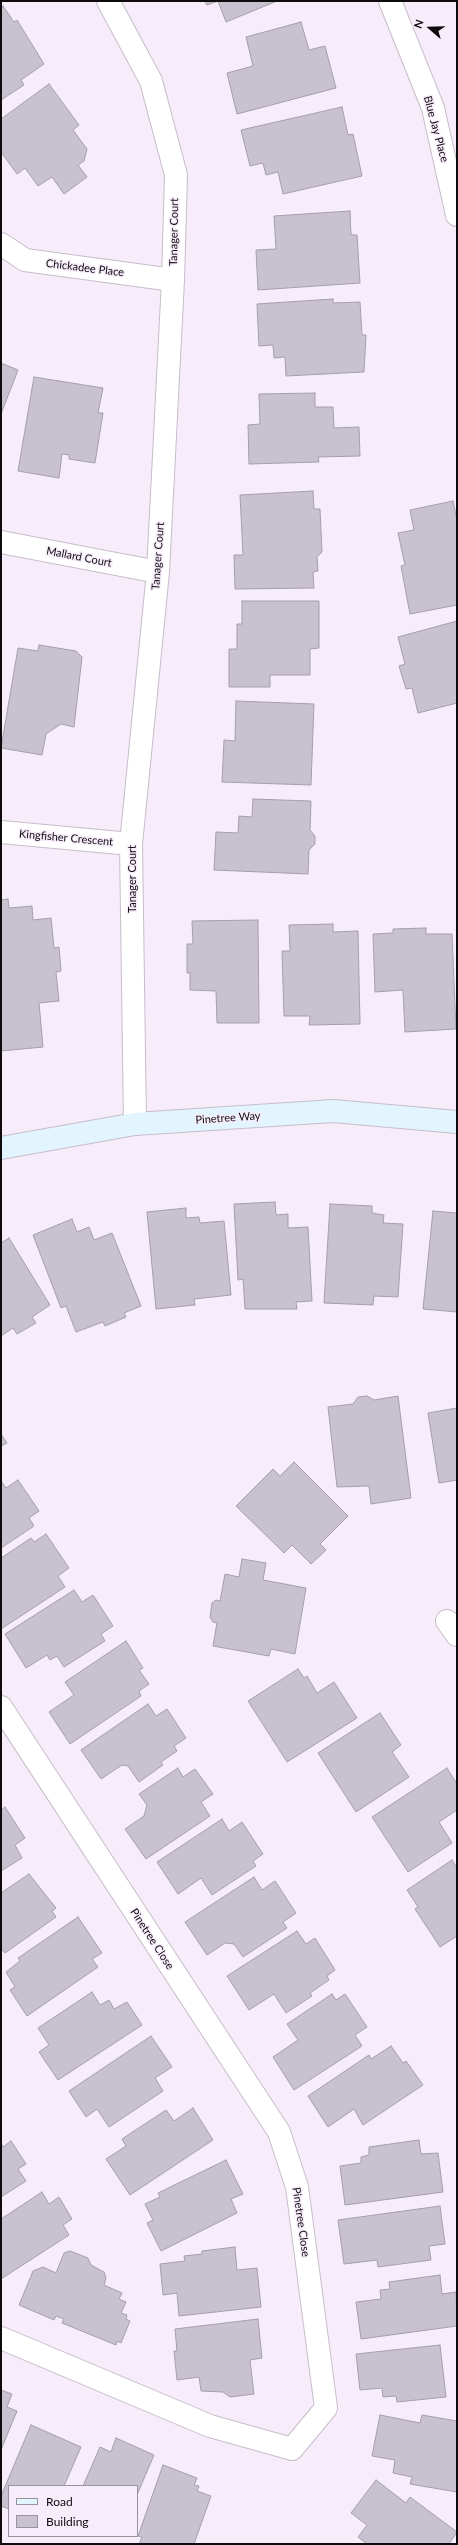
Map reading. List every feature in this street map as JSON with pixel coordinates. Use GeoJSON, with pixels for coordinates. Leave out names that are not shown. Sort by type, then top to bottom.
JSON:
{"type":"FeatureCollection","features":[{"type":"Feature","properties":{"kind":"street","name":"Tanager Court"},"geometry":{"type":"LineString","coordinates":[[108,1],[151,81],[176,175],[173,280],[158,572],[131,844],[135,1124]]}},
{"type":"Feature","properties":{"kind":"street","name":"Blue Jay Place"},"geometry":{"type":"LineString","coordinates":[[390,1],[433,108],[457,215]]}},
{"type":"Feature","properties":{"kind":"street","name":"Chickadee Place"},"geometry":{"type":"LineString","coordinates":[[1,244],[25,260],[173,280]]}},
{"type":"Feature","properties":{"kind":"street","name":"Mallard Court"},"geometry":{"type":"LineString","coordinates":[[1,542],[158,572]]}},
{"type":"Feature","properties":{"kind":"street","name":"Kingfisher Crescent"},"geometry":{"type":"LineString","coordinates":[[1,832],[131,844]]}},
{"type":"Feature","properties":{"kind":"street","name":"Pinetree Way"},"geometry":{"type":"LineString","coordinates":[[1,1148],[135,1124],[333,1111],[457,1122]]}},
{"type":"Feature","properties":{"kind":"street","name":"Pinetree Close"},"geometry":{"type":"LineString","coordinates":[[1,1707],[279,2132],[297,2187],[326,2408],[292,2449],[210,2426],[1,2338]]}},
{"type":"Feature","properties":{"kind":"building"},"geometry":{"type":"Polygon","coordinates":[[[205,1],[218,1],[207,5],[205,1]]]}},
{"type":"Feature","properties":{"kind":"building"},"geometry":{"type":"Polygon","coordinates":[[[218,1],[277,1],[226,22],[218,1]]]}},
{"type":"Feature","properties":{"kind":"building"},"geometry":{"type":"Polygon","coordinates":[[[3,6],[14,22],[17,20],[44,64],[21,80],[24,85],[1,100],[1,7],[3,6]]]}},
{"type":"Feature","properties":{"kind":"building"},"geometry":{"type":"Polygon","coordinates":[[[301,22],[309,50],[325,46],[336,88],[237,114],[227,73],[253,66],[246,37],[301,22]]]}},
{"type":"Feature","properties":{"kind":"building"},"geometry":{"type":"Polygon","coordinates":[[[49,84],[79,125],[73,130],[87,149],[84,161],[78,165],[87,177],[64,194],[52,177],[38,186],[25,168],[17,174],[1,152],[1,119],[49,84]]]}},
{"type":"Feature","properties":{"kind":"building"},"geometry":{"type":"Polygon","coordinates":[[[342,107],[348,135],[353,134],[362,176],[283,194],[278,172],[266,175],[263,163],[250,166],[241,130],[342,107]]]}},
{"type":"Feature","properties":{"kind":"building"},"geometry":{"type":"Polygon","coordinates":[[[350,211],[351,235],[357,235],[360,283],[258,290],[256,250],[276,249],[274,216],[350,211]]]}},
{"type":"Feature","properties":{"kind":"building"},"geometry":{"type":"Polygon","coordinates":[[[333,299],[333,303],[360,302],[362,335],[366,335],[364,372],[286,376],[285,357],[274,358],[273,345],[259,346],[257,304],[333,299]]]}},
{"type":"Feature","properties":{"kind":"building"},"geometry":{"type":"Polygon","coordinates":[[[1,363],[18,370],[1,414],[1,363]]]}},
{"type":"Feature","properties":{"kind":"building"},"geometry":{"type":"Polygon","coordinates":[[[34,377],[103,388],[98,413],[103,413],[95,463],[69,459],[69,455],[62,454],[59,478],[18,471],[34,377]]]}},
{"type":"Feature","properties":{"kind":"building"},"geometry":{"type":"Polygon","coordinates":[[[315,393],[315,407],[333,407],[334,428],[359,427],[360,456],[318,457],[319,462],[249,464],[248,425],[260,424],[259,394],[315,393]]]}},
{"type":"Feature","properties":{"kind":"building"},"geometry":{"type":"Polygon","coordinates":[[[313,491],[314,509],[320,509],[322,552],[317,557],[318,571],[313,572],[314,588],[235,589],[234,555],[243,555],[240,495],[313,491]]]}},
{"type":"Feature","properties":{"kind":"building"},"geometry":{"type":"Polygon","coordinates":[[[453,501],[457,520],[457,605],[410,614],[401,566],[405,565],[398,533],[414,530],[410,510],[453,501]]]}},
{"type":"Feature","properties":{"kind":"building"},"geometry":{"type":"Polygon","coordinates":[[[242,601],[319,601],[319,648],[310,649],[310,675],[270,675],[270,687],[229,687],[229,649],[237,649],[237,624],[242,624],[242,601]]]}},
{"type":"Feature","properties":{"kind":"building"},"geometry":{"type":"Polygon","coordinates":[[[457,621],[457,703],[418,713],[412,688],[406,689],[399,666],[405,664],[398,637],[457,621]]]}},
{"type":"Feature","properties":{"kind":"building"},"geometry":{"type":"Polygon","coordinates":[[[39,645],[76,651],[82,657],[74,727],[61,724],[46,734],[42,755],[1,748],[18,648],[38,651],[39,645]]]}},
{"type":"Feature","properties":{"kind":"building"},"geometry":{"type":"Polygon","coordinates":[[[236,701],[314,704],[311,785],[222,782],[224,740],[235,741],[236,701]]]}},
{"type":"Feature","properties":{"kind":"building"},"geometry":{"type":"Polygon","coordinates":[[[253,799],[311,801],[310,830],[315,836],[315,844],[309,850],[308,874],[214,870],[216,832],[238,833],[239,816],[252,817],[253,799]]]}},
{"type":"Feature","properties":{"kind":"building"},"geometry":{"type":"Polygon","coordinates":[[[8,899],[9,908],[32,906],[33,920],[51,918],[54,948],[59,947],[61,971],[56,972],[59,1001],[39,1003],[43,1047],[1,1051],[1,900],[8,899]]]}},
{"type":"Feature","properties":{"kind":"building"},"geometry":{"type":"Polygon","coordinates":[[[258,920],[259,1023],[217,1023],[216,991],[190,990],[190,973],[187,973],[187,944],[193,944],[192,921],[258,920]]]}},
{"type":"Feature","properties":{"kind":"building"},"geometry":{"type":"Polygon","coordinates":[[[333,924],[333,932],[358,931],[360,1024],[309,1025],[310,1016],[284,1016],[282,951],[290,951],[289,925],[333,924]]]}},
{"type":"Feature","properties":{"kind":"building"},"geometry":{"type":"Polygon","coordinates":[[[426,928],[426,934],[452,934],[456,1029],[405,1032],[403,990],[375,992],[373,934],[393,933],[393,929],[426,928]]]}},
{"type":"Feature","properties":{"kind":"building"},"geometry":{"type":"Polygon","coordinates":[[[275,1202],[276,1215],[288,1214],[288,1228],[308,1227],[312,1301],[296,1302],[297,1309],[245,1309],[243,1279],[238,1280],[234,1204],[275,1202]]]}},
{"type":"Feature","properties":{"kind":"building"},"geometry":{"type":"Polygon","coordinates":[[[330,1204],[372,1206],[372,1213],[384,1215],[383,1223],[403,1224],[398,1297],[374,1296],[373,1305],[324,1303],[330,1204]]]}},
{"type":"Feature","properties":{"kind":"building"},"geometry":{"type":"Polygon","coordinates":[[[186,1208],[186,1218],[199,1217],[200,1223],[224,1221],[231,1295],[194,1299],[195,1305],[156,1309],[147,1212],[186,1208]]]}},
{"type":"Feature","properties":{"kind":"building"},"geometry":{"type":"Polygon","coordinates":[[[433,1211],[457,1213],[457,1312],[423,1309],[433,1211]]]}},
{"type":"Feature","properties":{"kind":"building"},"geometry":{"type":"Polygon","coordinates":[[[72,1219],[77,1232],[89,1227],[94,1240],[112,1233],[141,1306],[124,1313],[126,1317],[105,1326],[103,1322],[76,1332],[66,1306],[61,1308],[33,1235],[72,1219]]]}},
{"type":"Feature","properties":{"kind":"building"},"geometry":{"type":"Polygon","coordinates":[[[9,1238],[50,1305],[32,1317],[36,1323],[17,1334],[13,1328],[1,1336],[1,1243],[9,1238]]]}},
{"type":"Feature","properties":{"kind":"building"},"geometry":{"type":"Polygon","coordinates":[[[367,1396],[374,1400],[398,1396],[411,1498],[371,1504],[369,1486],[337,1487],[328,1407],[353,1404],[358,1397],[367,1396]]]}},
{"type":"Feature","properties":{"kind":"building"},"geometry":{"type":"Polygon","coordinates":[[[457,1408],[457,1480],[439,1483],[428,1413],[457,1408]]]}},
{"type":"Feature","properties":{"kind":"building"},"geometry":{"type":"Polygon","coordinates":[[[1,1434],[7,1443],[1,1446],[1,1434]]]}},
{"type":"Feature","properties":{"kind":"building"},"geometry":{"type":"Polygon","coordinates":[[[294,1462],[348,1516],[320,1544],[326,1550],[311,1564],[292,1545],[284,1553],[236,1506],[273,1469],[280,1476],[294,1462]]]}},
{"type":"Feature","properties":{"kind":"building"},"geometry":{"type":"Polygon","coordinates":[[[18,1480],[39,1511],[29,1518],[34,1526],[1,1548],[1,1481],[6,1488],[18,1480]]]}},
{"type":"Feature","properties":{"kind":"building"},"geometry":{"type":"Polygon","coordinates":[[[46,1534],[69,1568],[58,1576],[65,1587],[1,1629],[1,1558],[31,1538],[34,1542],[46,1534]]]}},
{"type":"Feature","properties":{"kind":"building"},"geometry":{"type":"Polygon","coordinates":[[[242,1559],[266,1563],[263,1580],[306,1588],[295,1654],[271,1649],[269,1656],[213,1646],[217,1623],[213,1622],[210,1617],[212,1603],[216,1600],[220,1601],[225,1574],[239,1577],[242,1559]]]}},
{"type":"Feature","properties":{"kind":"building"},"geometry":{"type":"Polygon","coordinates":[[[74,1590],[82,1602],[93,1595],[113,1626],[101,1634],[105,1641],[64,1667],[57,1656],[50,1660],[47,1655],[26,1668],[5,1634],[74,1590]]]}},
{"type":"Feature","properties":{"kind":"building"},"geometry":{"type":"Polygon","coordinates":[[[126,1641],[143,1668],[139,1670],[149,1684],[139,1691],[141,1696],[70,1744],[49,1712],[74,1695],[65,1682],[126,1641]]]}},
{"type":"Feature","properties":{"kind":"building"},"geometry":{"type":"Polygon","coordinates":[[[298,1669],[304,1678],[307,1676],[317,1693],[334,1682],[357,1718],[287,1762],[248,1701],[298,1669]]]}},
{"type":"Feature","properties":{"kind":"building"},"geometry":{"type":"Polygon","coordinates":[[[148,1704],[156,1716],[167,1709],[186,1738],[174,1746],[177,1751],[161,1762],[163,1765],[139,1782],[128,1766],[122,1765],[101,1779],[81,1750],[148,1704]]]}},
{"type":"Feature","properties":{"kind":"building"},"geometry":{"type":"Polygon","coordinates":[[[380,1713],[401,1745],[392,1752],[409,1777],[356,1812],[318,1753],[380,1713]]]}},
{"type":"Feature","properties":{"kind":"building"},"geometry":{"type":"Polygon","coordinates":[[[178,1768],[183,1777],[195,1769],[213,1794],[201,1802],[210,1816],[146,1859],[125,1829],[144,1816],[147,1805],[139,1794],[178,1768]]]}},
{"type":"Feature","properties":{"kind":"building"},"geometry":{"type":"Polygon","coordinates":[[[447,1768],[457,1784],[457,1810],[439,1822],[452,1843],[408,1872],[372,1817],[447,1768]]]}},
{"type":"Feature","properties":{"kind":"building"},"geometry":{"type":"Polygon","coordinates":[[[5,1807],[25,1838],[15,1845],[22,1858],[1,1871],[1,1810],[5,1807]]]}},
{"type":"Feature","properties":{"kind":"building"},"geometry":{"type":"Polygon","coordinates":[[[222,1819],[229,1831],[242,1822],[263,1854],[253,1861],[256,1866],[212,1895],[201,1878],[178,1894],[157,1862],[222,1819]]]}},
{"type":"Feature","properties":{"kind":"building"},"geometry":{"type":"Polygon","coordinates":[[[452,1860],[457,1868],[457,1936],[440,1947],[415,1909],[418,1907],[407,1890],[452,1860]]]}},
{"type":"Feature","properties":{"kind":"building"},"geometry":{"type":"Polygon","coordinates":[[[29,1874],[56,1908],[52,1911],[56,1917],[5,1953],[1,1948],[1,1893],[29,1874]]]}},
{"type":"Feature","properties":{"kind":"building"},"geometry":{"type":"Polygon","coordinates":[[[254,1877],[262,1890],[275,1881],[296,1913],[283,1922],[287,1928],[243,1957],[234,1944],[225,1943],[207,1955],[185,1922],[254,1877]]]}},
{"type":"Feature","properties":{"kind":"building"},"geometry":{"type":"Polygon","coordinates":[[[78,1917],[102,1953],[92,1959],[98,1967],[27,2016],[10,1990],[15,1987],[6,1972],[20,1961],[18,1958],[78,1917]]]}},
{"type":"Feature","properties":{"kind":"building"},"geometry":{"type":"Polygon","coordinates":[[[297,1931],[306,1944],[315,1938],[335,1970],[327,1976],[329,1980],[310,1993],[312,1996],[286,2013],[274,1994],[249,2010],[227,1976],[297,1931]]]}},
{"type":"Feature","properties":{"kind":"building"},"geometry":{"type":"Polygon","coordinates":[[[92,1992],[100,2005],[109,2000],[114,2009],[127,2002],[142,2025],[58,2080],[39,2052],[49,2045],[38,2028],[92,1992]]]}},
{"type":"Feature","properties":{"kind":"building"},"geometry":{"type":"Polygon","coordinates":[[[332,1994],[336,2000],[345,1994],[367,2027],[355,2035],[362,2046],[294,2090],[273,2057],[298,2040],[287,2024],[332,1994]]]}},
{"type":"Feature","properties":{"kind":"building"},"geometry":{"type":"Polygon","coordinates":[[[151,2036],[172,2067],[155,2078],[163,2091],[109,2127],[97,2109],[86,2117],[69,2091],[151,2036]]]}},
{"type":"Feature","properties":{"kind":"building"},"geometry":{"type":"Polygon","coordinates":[[[391,2046],[403,2063],[406,2061],[423,2085],[363,2125],[354,2109],[328,2127],[308,2096],[369,2055],[371,2059],[391,2046]]]}},
{"type":"Feature","properties":{"kind":"building"},"geometry":{"type":"Polygon","coordinates":[[[193,2108],[213,2140],[130,2195],[106,2159],[126,2146],[122,2139],[166,2110],[174,2121],[193,2108]]]}},
{"type":"Feature","properties":{"kind":"building"},"geometry":{"type":"Polygon","coordinates":[[[419,2140],[421,2154],[438,2153],[443,2192],[345,2205],[340,2166],[361,2163],[361,2157],[369,2155],[369,2147],[419,2140]]]}},
{"type":"Feature","properties":{"kind":"building"},"geometry":{"type":"Polygon","coordinates":[[[11,2141],[26,2164],[18,2169],[26,2181],[1,2197],[1,2143],[3,2147],[11,2141]]]}},
{"type":"Feature","properties":{"kind":"building"},"geometry":{"type":"Polygon","coordinates":[[[226,2160],[243,2194],[231,2199],[237,2213],[161,2251],[147,2223],[153,2220],[145,2204],[160,2197],[158,2193],[226,2160]]]}},
{"type":"Feature","properties":{"kind":"building"},"geometry":{"type":"Polygon","coordinates":[[[42,2192],[49,2204],[59,2197],[72,2219],[63,2225],[69,2235],[1,2279],[1,2219],[42,2192]]]}},
{"type":"Feature","properties":{"kind":"building"},"geometry":{"type":"Polygon","coordinates":[[[440,2206],[445,2244],[429,2246],[431,2260],[378,2267],[377,2260],[344,2264],[338,2220],[440,2206]]]}},
{"type":"Feature","properties":{"kind":"building"},"geometry":{"type":"Polygon","coordinates":[[[235,2247],[237,2270],[257,2268],[261,2307],[179,2316],[177,2293],[163,2295],[160,2264],[185,2261],[184,2256],[202,2254],[202,2251],[235,2247]]]}},
{"type":"Feature","properties":{"kind":"building"},"geometry":{"type":"Polygon","coordinates":[[[70,2251],[88,2258],[91,2265],[104,2272],[106,2278],[104,2285],[122,2293],[119,2299],[126,2302],[121,2313],[127,2315],[126,2319],[130,2321],[121,2343],[117,2341],[116,2345],[62,2323],[64,2319],[56,2316],[54,2320],[19,2305],[33,2271],[43,2267],[56,2273],[64,2253],[70,2251]]]}},
{"type":"Feature","properties":{"kind":"building"},"geometry":{"type":"Polygon","coordinates":[[[440,2275],[442,2294],[456,2292],[457,2326],[361,2339],[356,2302],[381,2299],[380,2290],[390,2289],[389,2282],[440,2275]]]}},
{"type":"Feature","properties":{"kind":"building"},"geometry":{"type":"Polygon","coordinates":[[[258,2319],[262,2358],[250,2360],[254,2394],[230,2397],[223,2392],[201,2391],[199,2377],[177,2380],[174,2351],[177,2351],[175,2329],[258,2319]]]}},
{"type":"Feature","properties":{"kind":"building"},"geometry":{"type":"Polygon","coordinates":[[[440,2345],[446,2397],[397,2402],[396,2396],[383,2397],[382,2388],[360,2390],[356,2354],[440,2345]]]}},
{"type":"Feature","properties":{"kind":"building"},"geometry":{"type":"Polygon","coordinates":[[[1,2390],[12,2394],[7,2407],[17,2411],[1,2450],[1,2390]]]}},
{"type":"Feature","properties":{"kind":"building"},"geometry":{"type":"Polygon","coordinates":[[[380,2415],[420,2423],[422,2415],[457,2421],[457,2492],[410,2484],[412,2477],[393,2473],[395,2460],[372,2456],[380,2415]]]}},
{"type":"Feature","properties":{"kind":"building"},"geometry":{"type":"Polygon","coordinates":[[[31,2425],[81,2447],[64,2485],[8,2485],[8,2509],[1,2506],[1,2496],[31,2425]]]}},
{"type":"Feature","properties":{"kind":"building"},"geometry":{"type":"Polygon","coordinates":[[[116,2438],[154,2455],[138,2493],[138,2485],[83,2485],[100,2447],[111,2452],[116,2438]]]}},
{"type":"Feature","properties":{"kind":"building"},"geometry":{"type":"Polygon","coordinates":[[[163,2465],[197,2478],[194,2485],[199,2486],[197,2491],[211,2496],[194,2544],[139,2544],[142,2537],[138,2536],[163,2465]]]}},
{"type":"Feature","properties":{"kind":"building"},"geometry":{"type":"Polygon","coordinates":[[[376,2480],[406,2503],[410,2497],[457,2532],[449,2544],[367,2544],[358,2537],[367,2525],[351,2513],[376,2480]]]}}]}
